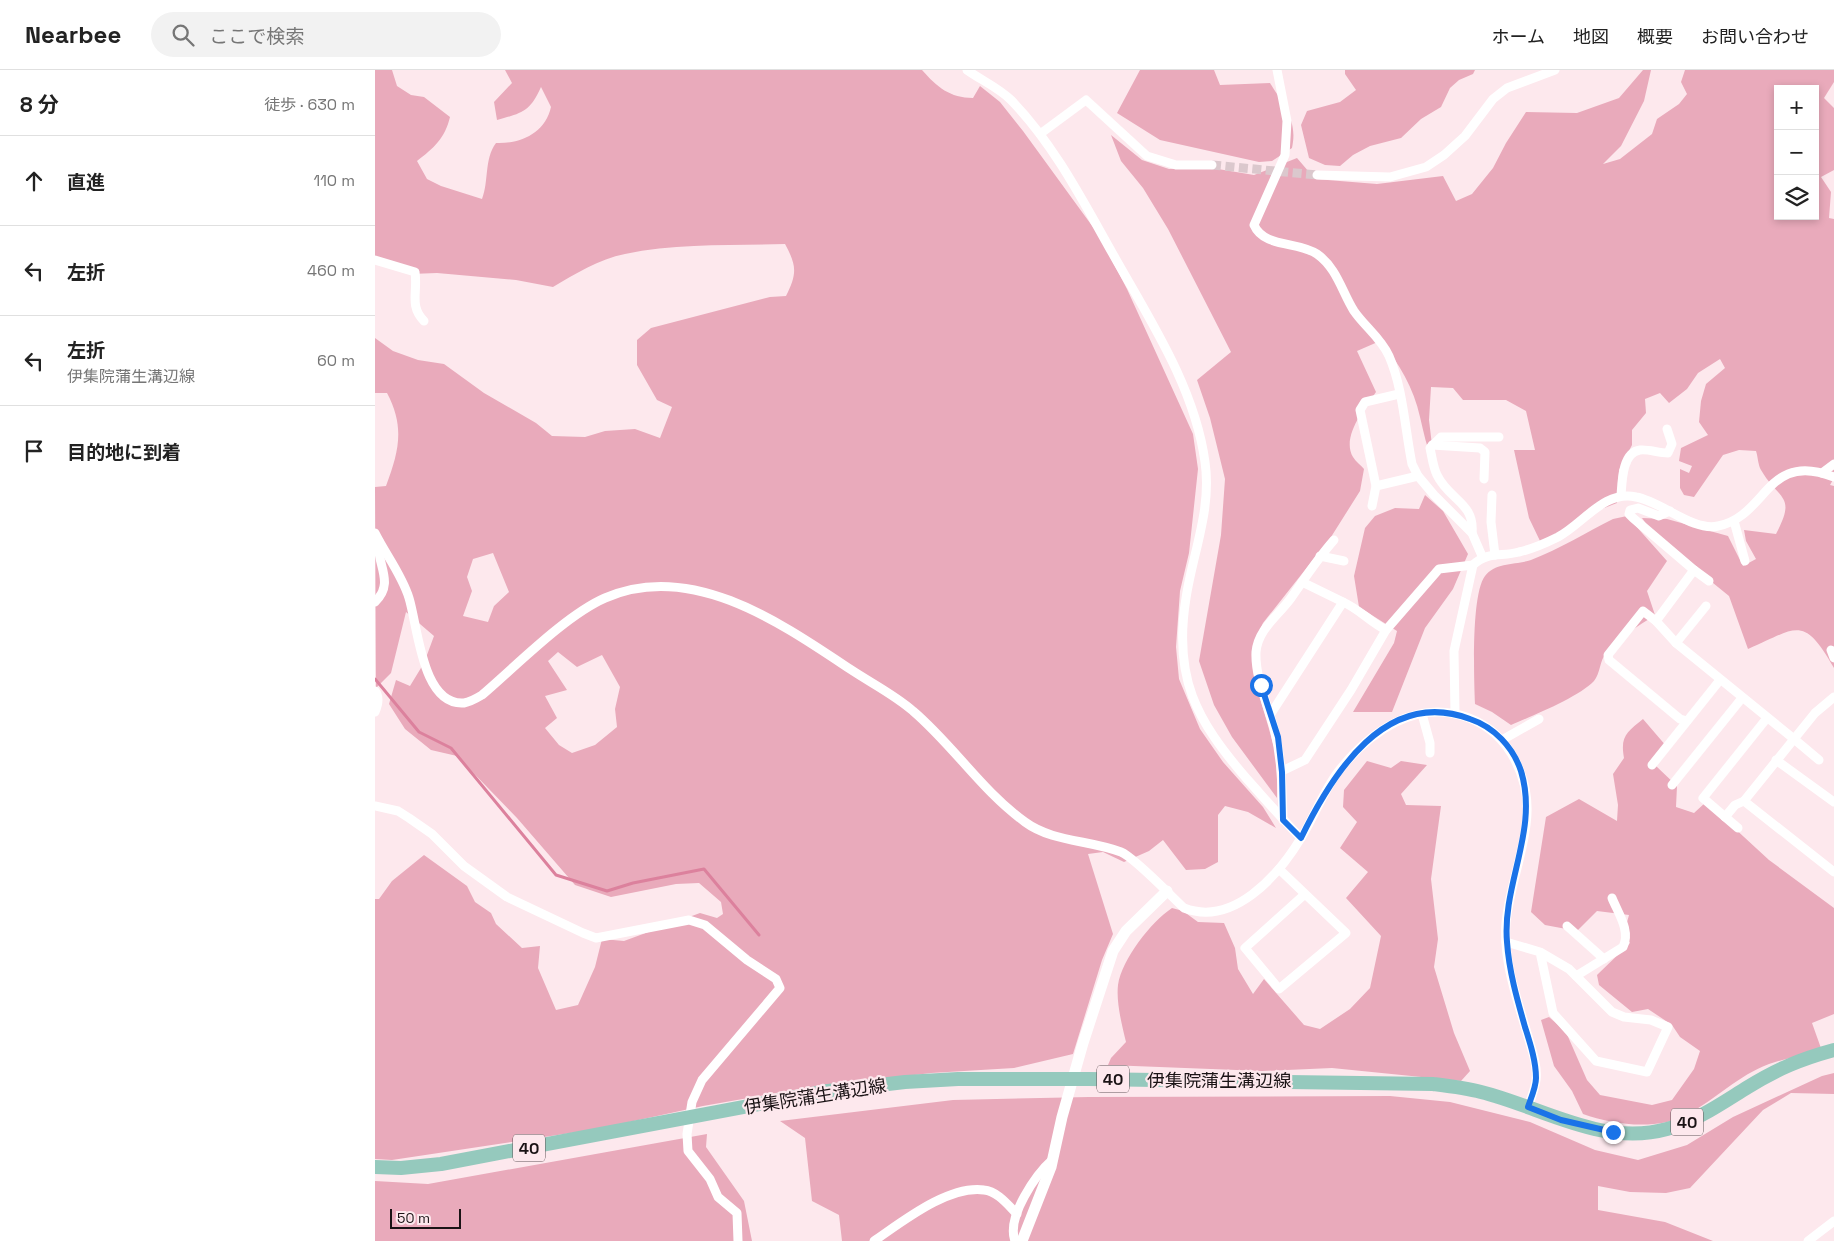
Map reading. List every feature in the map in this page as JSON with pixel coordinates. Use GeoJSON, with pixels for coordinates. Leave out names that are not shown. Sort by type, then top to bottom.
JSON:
{"type":"FeatureCollection","features":[{"type":"Feature","properties":{"kind":"main road","name":"伊集院蒲生溝辺線"},"geometry":{"type":"LineString","coordinates":[[375,1167],[401,1168],[441,1164],[854,1087],[958,1078],[1396,1082],[1433,1084],[1481,1092],[1561,1120],[1613,1132],[1638,1134],[1667,1129],[1698,1117],[1749,1086],[1801,1059],[1834,1050]]}},
{"type":"Feature","properties":{"kind":"street"},"geometry":{"type":"LineString","coordinates":[[967,70],[1010,99],[1039,134],[1082,198],[1171,362],[1193,413],[1205,464],[1207,497],[1198,548],[1186,598],[1183,631],[1184,671],[1194,703],[1211,736],[1283,820],[1301,838]]}},
{"type":"Feature","properties":{"kind":"street"},"geometry":{"type":"LineString","coordinates":[[1277,70],[1287,121],[1285,155],[1254,225],[1257,232],[1273,241],[1297,245],[1318,254],[1337,276],[1354,311],[1389,354],[1399,394],[1412,464],[1418,476],[1472,533],[1482,556]]}},
{"type":"Feature","properties":{"kind":"street"},"geometry":{"type":"LineString","coordinates":[[1317,175],[1391,177],[1425,167],[1444,155],[1465,136],[1493,99],[1507,88],[1555,70]]}},
{"type":"Feature","properties":{"kind":"street"},"geometry":{"type":"LineString","coordinates":[[1039,134],[1086,100],[1119,133],[1147,156],[1177,165],[1212,165]]}},
{"type":"Feature","properties":{"kind":"street"},"geometry":{"type":"LineString","coordinates":[[375,260],[415,272],[417,284],[415,308],[416,313],[424,321]]}},
{"type":"Feature","properties":{"kind":"street"},"geometry":{"type":"LineString","coordinates":[[1372,506],[1376,486],[1360,410],[1365,402],[1399,394]]}},
{"type":"Feature","properties":{"kind":"street"},"geometry":{"type":"LineString","coordinates":[[1621,496],[1622,476],[1631,455],[1639,450],[1668,453],[1672,444],[1667,429]]}},
{"type":"Feature","properties":{"kind":"street"},"geometry":{"type":"LineString","coordinates":[[1472,533],[1474,520],[1469,511],[1447,490],[1437,474],[1430,448],[1441,437],[1499,437]]}},
{"type":"Feature","properties":{"kind":"street"},"geometry":{"type":"LineString","coordinates":[[1432,445],[1480,448],[1485,452],[1484,479]]}},
{"type":"Feature","properties":{"kind":"street"},"geometry":{"type":"LineString","coordinates":[[1822,473],[1834,464]]}},
{"type":"Feature","properties":{"kind":"street"},"geometry":{"type":"LineString","coordinates":[[1455,714],[1454,651],[1473,565],[1482,556],[1518,552],[1545,543],[1573,527],[1602,504],[1621,496],[1637,497],[1695,523],[1715,527],[1734,522],[1780,477],[1790,472],[1822,473],[1834,477]]}},
{"type":"Feature","properties":{"kind":"street"},"geometry":{"type":"LineString","coordinates":[[1376,486],[1418,476]]}},
{"type":"Feature","properties":{"kind":"street"},"geometry":{"type":"LineString","coordinates":[[1492,495],[1491,522],[1495,555]]}},
{"type":"Feature","properties":{"kind":"street"},"geometry":{"type":"LineString","coordinates":[[1670,511],[1659,516],[1634,508],[1630,510],[1629,514],[1709,581]]}},
{"type":"Feature","properties":{"kind":"street"},"geometry":{"type":"LineString","coordinates":[[1734,522],[1745,561]]}},
{"type":"Feature","properties":{"kind":"street"},"geometry":{"type":"LineString","coordinates":[[375,602],[383,592],[384,582],[375,549],[377,537]]}},
{"type":"Feature","properties":{"kind":"street"},"geometry":{"type":"LineString","coordinates":[[377,537],[393,562],[409,597],[428,676],[435,689],[449,699],[466,703],[482,695],[575,616],[603,598],[626,590],[650,587],[704,592],[770,617],[913,711],[1025,823],[1047,834],[1123,852],[1184,908],[1196,913],[1216,912],[1235,906],[1254,893],[1279,869],[1301,838],[1315,808],[1338,773],[1363,744],[1389,724],[1422,714],[1437,712],[1455,714],[1482,723],[1512,751],[1521,771],[1527,824],[1506,923],[1510,967],[1534,1057],[1537,1080],[1528,1107]]}},
{"type":"Feature","properties":{"kind":"street"},"geometry":{"type":"LineString","coordinates":[[1283,820],[1282,772],[1278,737],[1261,685],[1256,653],[1259,640],[1265,628],[1334,540]]}},
{"type":"Feature","properties":{"kind":"street"},"geometry":{"type":"LineString","coordinates":[[1320,556],[1344,561]]}},
{"type":"Feature","properties":{"kind":"street"},"geometry":{"type":"LineString","coordinates":[[1282,772],[1305,760],[1351,690],[1386,630],[1439,569],[1473,565]]}},
{"type":"Feature","properties":{"kind":"street"},"geometry":{"type":"LineString","coordinates":[[1656,621],[1694,570]]}},
{"type":"Feature","properties":{"kind":"street"},"geometry":{"type":"LineString","coordinates":[[1302,582],[1355,607],[1370,621],[1386,630]]}},
{"type":"Feature","properties":{"kind":"street"},"geometry":{"type":"LineString","coordinates":[[1270,716],[1343,602]]}},
{"type":"Feature","properties":{"kind":"street"},"geometry":{"type":"LineString","coordinates":[[1676,643],[1706,606]]}},
{"type":"Feature","properties":{"kind":"street"},"geometry":{"type":"LineString","coordinates":[[1687,722],[1680,719],[1609,660],[1608,655],[1643,611],[1656,621],[1676,643],[1819,760]]}},
{"type":"Feature","properties":{"kind":"street"},"geometry":{"type":"LineString","coordinates":[[1652,765],[1720,680]]}},
{"type":"Feature","properties":{"kind":"street"},"geometry":{"type":"LineString","coordinates":[[375,691],[378,694],[378,705],[375,712]]}},
{"type":"Feature","properties":{"kind":"street"},"geometry":{"type":"LineString","coordinates":[[1725,817],[1735,804],[1744,801],[1815,713],[1834,697]]}},
{"type":"Feature","properties":{"kind":"street"},"geometry":{"type":"LineString","coordinates":[[1672,785],[1742,698]]}},
{"type":"Feature","properties":{"kind":"street"},"geometry":{"type":"LineString","coordinates":[[1422,714],[1430,743],[1430,753]]}},
{"type":"Feature","properties":{"kind":"street"},"geometry":{"type":"LineString","coordinates":[[1502,740],[1539,718]]}},
{"type":"Feature","properties":{"kind":"street"},"geometry":{"type":"LineString","coordinates":[[1738,828],[1703,798],[1767,718]]}},
{"type":"Feature","properties":{"kind":"street"},"geometry":{"type":"LineString","coordinates":[[1776,760],[1834,802]]}},
{"type":"Feature","properties":{"kind":"street"},"geometry":{"type":"LineString","coordinates":[[1744,801],[1834,872]]}},
{"type":"Feature","properties":{"kind":"street"},"geometry":{"type":"LineString","coordinates":[[375,806],[398,811],[409,818],[431,834],[464,866],[507,897],[583,933],[595,938],[689,920],[705,926],[747,960],[776,979],[780,988],[702,1080],[692,1102],[687,1134],[687,1151],[710,1179],[718,1197],[737,1213],[738,1241]]}},
{"type":"Feature","properties":{"kind":"street"},"geometry":{"type":"LineString","coordinates":[[1279,869],[1346,933],[1279,989],[1245,948],[1305,894]]}},
{"type":"Feature","properties":{"kind":"street"},"geometry":{"type":"LineString","coordinates":[[1022,1241],[1053,1159],[1062,1117],[1083,1043],[1113,951],[1126,931],[1167,891]]}},
{"type":"Feature","properties":{"kind":"street"},"geometry":{"type":"LineString","coordinates":[[1576,976],[1623,947],[1627,933],[1612,898]]}},
{"type":"Feature","properties":{"kind":"street"},"geometry":{"type":"LineString","coordinates":[[1567,926],[1604,959]]}},
{"type":"Feature","properties":{"kind":"street"},"geometry":{"type":"LineString","coordinates":[[1507,942],[1539,952],[1569,969],[1612,1012],[1624,1017],[1651,1020],[1668,1027],[1647,1072],[1596,1061],[1553,1013],[1539,952]]}},
{"type":"Feature","properties":{"kind":"street"},"geometry":{"type":"LineString","coordinates":[[1015,1241],[1013,1237],[1017,1214],[1032,1180],[1053,1159]]}},
{"type":"Feature","properties":{"kind":"street"},"geometry":{"type":"LineString","coordinates":[[874,1241],[923,1208],[959,1193],[984,1190],[996,1194],[1017,1214]]}},
{"type":"Feature","properties":{"kind":"street"},"geometry":{"type":"LineString","coordinates":[[1808,1241],[1834,1221]]}},
{"type":"Feature","properties":{"kind":"shaded area"},"geometry":{"type":"Polygon","coordinates":[[[375,70],[392,70],[397,86],[411,95],[424,97],[450,117],[442,137],[429,152],[417,161],[427,179],[441,186],[482,199],[488,163],[496,143],[523,139],[531,135],[543,124],[551,107],[541,87],[529,107],[519,113],[497,120],[494,102],[512,83],[505,70],[922,70],[933,82],[957,96],[973,98],[980,86],[1000,102],[1098,234],[1127,289],[1193,434],[1198,469],[1189,553],[1180,591],[1176,647],[1179,679],[1200,729],[1223,762],[1263,807],[1276,828],[1248,812],[1225,806],[1218,815],[1218,862],[1205,869],[1186,870],[1163,840],[1149,851],[1124,862],[1103,852],[1088,854],[1113,934],[1102,960],[1073,1054],[1014,1068],[931,1073],[793,1090],[703,1106],[597,1129],[392,1160],[375,1159],[375,899],[379,899],[392,881],[424,855],[467,886],[475,902],[491,913],[496,924],[522,948],[540,946],[538,968],[556,1010],[578,1005],[595,967],[602,939],[624,941],[700,913],[717,918],[723,914],[721,902],[699,883],[676,884],[611,897],[575,885],[517,818],[457,756],[431,750],[405,729],[389,704],[396,680],[410,686],[424,663],[434,636],[406,612],[391,673],[376,688],[375,487],[386,486],[397,450],[398,428],[393,405],[387,393],[375,393],[375,338],[393,351],[418,360],[444,364],[484,393],[536,423],[552,436],[585,437],[605,431],[635,429],[660,438],[672,407],[657,400],[637,365],[637,340],[651,328],[770,297],[786,296],[794,276],[794,270],[792,258],[785,244],[645,250],[615,256],[597,263],[553,287],[516,280],[437,273],[411,274],[375,261],[375,70]],[[493,553],[473,559],[467,577],[472,591],[463,616],[488,622],[494,606],[509,592],[493,553]],[[558,652],[548,661],[567,690],[545,696],[557,718],[545,728],[559,745],[572,753],[595,745],[617,727],[615,709],[620,687],[602,655],[577,667],[558,652]]]}},
{"type":"Feature","properties":{"kind":"shaded area"},"geometry":{"type":"Polygon","coordinates":[[[1140,70],[1214,70],[1220,85],[1270,83],[1289,114],[1293,129],[1292,148],[1272,161],[1259,162],[1160,140],[1117,113],[1140,70]]]}},
{"type":"Feature","properties":{"kind":"shaded area"},"geometry":{"type":"Polygon","coordinates":[[[1345,70],[1475,70],[1473,74],[1459,80],[1450,88],[1441,107],[1421,119],[1401,138],[1370,146],[1353,155],[1340,166],[1325,165],[1309,158],[1301,125],[1307,111],[1340,102],[1356,90],[1345,74],[1345,70]]]}},
{"type":"Feature","properties":{"kind":"shaded area"},"geometry":{"type":"Polygon","coordinates":[[[1643,70],[1651,70],[1644,101],[1621,146],[1603,164],[1620,159],[1652,134],[1657,119],[1679,104],[1687,94],[1681,82],[1685,70],[1834,70],[1834,82],[1824,98],[1834,108],[1834,170],[1821,177],[1831,192],[1829,218],[1834,219],[1834,478],[1830,485],[1834,486],[1834,668],[1814,639],[1798,630],[1748,649],[1729,596],[1654,535],[1642,518],[1667,519],[1728,536],[1743,566],[1756,559],[1746,541],[1744,530],[1776,534],[1785,511],[1785,504],[1761,470],[1756,451],[1739,450],[1723,455],[1694,497],[1684,495],[1680,488],[1680,469],[1689,473],[1692,466],[1679,461],[1681,448],[1708,435],[1699,422],[1701,401],[1706,384],[1725,368],[1720,359],[1698,373],[1687,389],[1669,403],[1660,393],[1645,399],[1646,413],[1632,430],[1632,445],[1619,470],[1617,503],[1579,518],[1557,539],[1540,541],[1529,518],[1514,450],[1535,450],[1526,411],[1506,400],[1463,400],[1453,388],[1431,387],[1429,420],[1434,462],[1427,445],[1410,386],[1380,341],[1357,351],[1376,392],[1356,423],[1350,441],[1353,457],[1364,469],[1360,491],[1331,537],[1263,623],[1257,638],[1254,667],[1259,696],[1274,747],[1277,768],[1277,798],[1232,737],[1214,705],[1199,661],[1221,535],[1225,479],[1210,418],[1197,380],[1231,352],[1168,229],[1143,188],[1121,161],[1111,135],[1142,160],[1169,169],[1212,168],[1254,175],[1297,158],[1315,179],[1377,184],[1443,176],[1456,201],[1472,194],[1493,168],[1526,112],[1577,113],[1619,98],[1643,70]]]}},
{"type":"Feature","properties":{"kind":"shaded area"},"geometry":{"type":"Polygon","coordinates":[[[1425,495],[1443,511],[1468,554],[1453,589],[1425,628],[1392,712],[1353,712],[1394,643],[1397,631],[1359,607],[1354,576],[1365,528],[1375,516],[1395,508],[1419,509],[1425,495]]]}},
{"type":"Feature","properties":{"kind":"shaded area"},"geometry":{"type":"Polygon","coordinates":[[[1627,516],[1667,561],[1647,591],[1655,615],[1629,632],[1611,647],[1604,656],[1594,681],[1555,706],[1511,725],[1492,712],[1475,704],[1475,618],[1481,586],[1489,571],[1500,566],[1525,562],[1542,556],[1613,519],[1627,516]]]}},
{"type":"Feature","properties":{"kind":"shaded area"},"geometry":{"type":"Polygon","coordinates":[[[1643,719],[1667,747],[1656,766],[1677,786],[1676,807],[1694,813],[1706,802],[1769,860],[1834,908],[1834,1014],[1812,1023],[1822,1051],[1782,1060],[1758,1069],[1698,1108],[1676,1119],[1663,1123],[1636,1124],[1608,1121],[1583,1114],[1572,1091],[1554,1066],[1541,1020],[1549,1017],[1566,1032],[1587,1080],[1600,1095],[1652,1105],[1672,1100],[1694,1069],[1700,1051],[1680,1037],[1672,1025],[1648,1009],[1632,1012],[1599,985],[1597,975],[1630,943],[1624,933],[1629,915],[1597,911],[1577,931],[1545,925],[1531,912],[1546,817],[1579,799],[1617,821],[1618,805],[1613,774],[1624,758],[1623,744],[1626,735],[1643,719]]]}},
{"type":"Feature","properties":{"kind":"shaded area"},"geometry":{"type":"Polygon","coordinates":[[[1367,761],[1391,768],[1401,761],[1427,765],[1401,794],[1406,805],[1441,806],[1431,879],[1438,939],[1434,967],[1454,1033],[1470,1071],[1461,1081],[1332,1068],[1262,1071],[1108,1065],[1111,1058],[1126,1042],[1118,999],[1118,985],[1125,964],[1131,953],[1155,922],[1172,908],[1183,911],[1198,922],[1224,923],[1235,948],[1238,969],[1253,994],[1264,979],[1304,1025],[1320,1029],[1350,1009],[1370,988],[1381,936],[1346,898],[1368,872],[1340,848],[1357,822],[1343,807],[1344,790],[1367,761]]]}},
{"type":"Feature","properties":{"kind":"shaded area"},"geometry":{"type":"Polygon","coordinates":[[[1834,1073],[1834,1094],[1791,1093],[1763,1110],[1690,1188],[1666,1193],[1630,1192],[1598,1186],[1598,1210],[1665,1222],[1713,1241],[842,1241],[839,1215],[812,1201],[805,1138],[780,1121],[953,1100],[1089,1097],[1390,1096],[1450,1102],[1530,1122],[1595,1150],[1638,1160],[1687,1145],[1733,1117],[1822,1076],[1834,1073]]]}},
{"type":"Feature","properties":{"kind":"shaded area"},"geometry":{"type":"Polygon","coordinates":[[[707,1134],[706,1147],[744,1201],[752,1241],[375,1241],[375,1181],[428,1184],[707,1134]]]}},
{"type":"Feature","properties":{"kind":"waterway"},"geometry":{"type":"LineString","coordinates":[[375,679],[419,732],[451,748],[556,875],[607,891],[633,883],[704,869],[759,935]]}},
{"type":"Feature","properties":{"kind":"tunnel"},"geometry":{"type":"LineString","coordinates":[[1212,165],[1317,175]]}},
{"type":"Feature","properties":{"kind":"route"},"geometry":{"type":"LineString","coordinates":[[1261,685],[1278,737],[1282,772],[1283,820],[1301,838],[1315,808],[1338,773],[1363,744],[1389,724],[1413,715],[1437,712],[1461,715],[1482,723],[1497,734],[1512,751],[1521,771],[1527,824],[1506,923],[1510,967],[1534,1057],[1537,1080],[1528,1107],[1561,1120],[1613,1132]]}}]}
